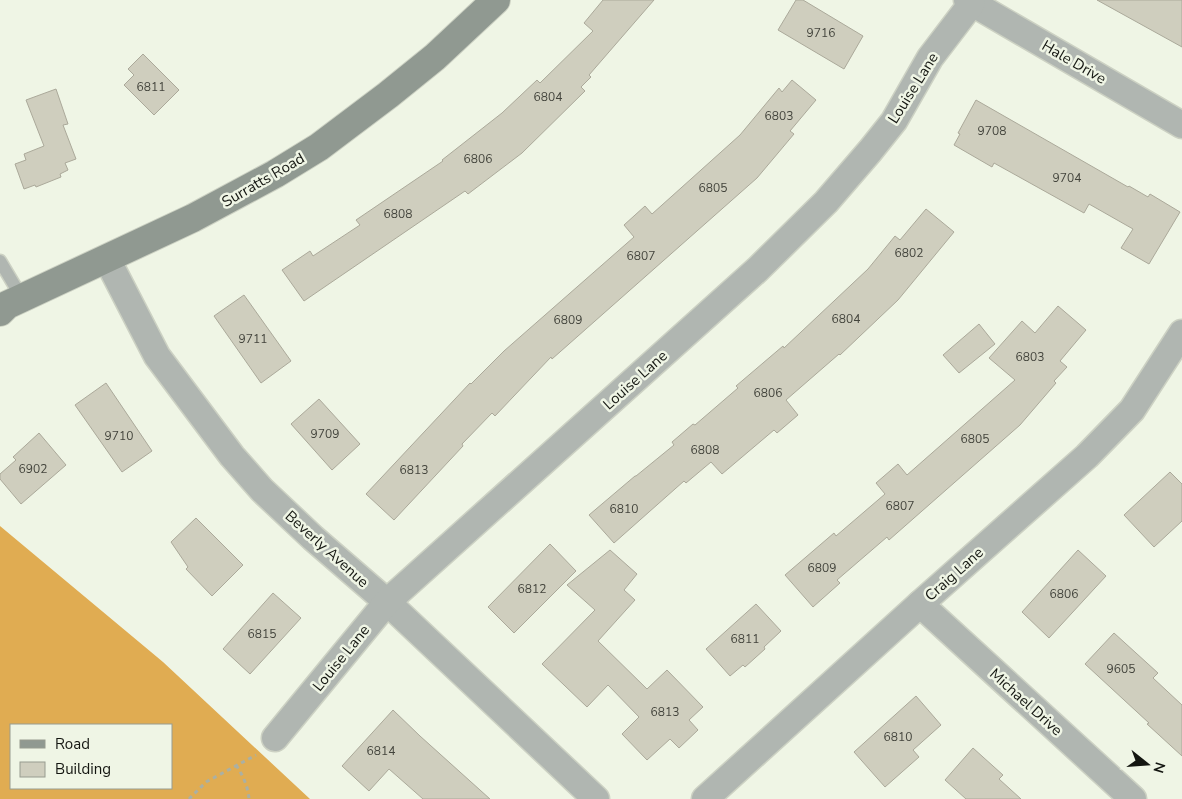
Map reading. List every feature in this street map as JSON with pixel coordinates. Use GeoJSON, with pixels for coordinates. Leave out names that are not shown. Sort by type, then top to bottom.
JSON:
{"type":"FeatureCollection","features":[{"type":"Feature","properties":{"kind":"main road","name":"Surratts Road"},"geometry":{"type":"LineString","coordinates":[[11,305],[231,199],[319,147],[435,57],[496,0]]}},
{"type":"Feature","properties":{"kind":"street","name":"Hale Drive"},"geometry":{"type":"LineString","coordinates":[[969,2],[1182,125]]}},
{"type":"Feature","properties":{"kind":"street","name":"Louise Lane"},"geometry":{"type":"LineString","coordinates":[[275,738],[387,602],[758,269],[826,202],[870,152],[894,121],[930,58],[969,2]]}},
{"type":"Feature","properties":{"kind":"street","name":"Beverly Avenue"},"geometry":{"type":"LineString","coordinates":[[107,259],[158,356],[232,456],[262,490],[313,538],[387,602],[596,799]]}},
{"type":"Feature","properties":{"kind":"street","name":"Craig Lane"},"geometry":{"type":"LineString","coordinates":[[705,799],[1087,456],[1132,410],[1182,333]]}},
{"type":"Feature","properties":{"kind":"street","name":"Michael Drive"},"geometry":{"type":"LineString","coordinates":[[920,604],[1133,799]]}},
{"type":"Feature","properties":{"kind":"lane"},"geometry":{"type":"LineString","coordinates":[[0,262],[11,305]]}},
{"type":"Feature","properties":{"kind":"path"},"geometry":{"type":"LineString","coordinates":[[189,799],[206,782],[254,756],[275,738]]}},
{"type":"Feature","properties":{"kind":"path"},"geometry":{"type":"LineString","coordinates":[[236,765],[244,776],[249,799]]}},
{"type":"Feature","properties":{"kind":"shaded area"},"geometry":{"type":"Polygon","coordinates":[[[0,526],[163,662],[310,799],[0,799],[0,526]]]}},
{"type":"Feature","properties":{"kind":"building"},"geometry":{"type":"Polygon","coordinates":[[[603,0],[654,0],[589,75],[591,77],[581,87],[585,91],[522,153],[468,194],[465,191],[304,301],[282,270],[310,251],[313,256],[360,225],[356,220],[443,161],[502,113],[537,80],[540,83],[593,31],[584,23],[603,0]]]}},
{"type":"Feature","properties":{"kind":"building"},"geometry":{"type":"Polygon","coordinates":[[[796,0],[803,0],[863,36],[844,69],[778,30],[796,0]]]}},
{"type":"Feature","properties":{"kind":"building"},"geometry":{"type":"Polygon","coordinates":[[[1097,0],[1182,0],[1182,47],[1097,0]]]}},
{"type":"Feature","properties":{"kind":"building"},"geometry":{"type":"Polygon","coordinates":[[[143,54],[179,90],[154,115],[124,85],[134,75],[128,69],[143,54]]]}},
{"type":"Feature","properties":{"kind":"building"},"geometry":{"type":"Polygon","coordinates":[[[792,80],[816,100],[790,131],[794,134],[757,178],[552,359],[551,357],[495,416],[492,413],[462,444],[463,446],[394,520],[366,494],[470,383],[634,237],[624,225],[645,206],[652,214],[740,135],[779,88],[782,92],[792,80]]]}},
{"type":"Feature","properties":{"kind":"building"},"geometry":{"type":"Polygon","coordinates":[[[56,89],[68,124],[63,125],[76,159],[65,163],[68,170],[60,174],[61,177],[36,187],[35,185],[24,189],[15,164],[26,160],[24,154],[44,146],[26,100],[56,89]]]}},
{"type":"Feature","properties":{"kind":"building"},"geometry":{"type":"Polygon","coordinates":[[[976,100],[1128,187],[1148,197],[1150,194],[1180,212],[1149,264],[1121,248],[1133,229],[1089,204],[1084,213],[994,163],[992,167],[954,145],[960,134],[958,133],[976,100]]]}},
{"type":"Feature","properties":{"kind":"building"},"geometry":{"type":"Polygon","coordinates":[[[926,209],[954,232],[898,300],[840,355],[786,400],[798,415],[777,433],[774,430],[722,474],[711,462],[686,483],[684,481],[614,543],[589,515],[674,445],[672,442],[738,388],[736,386],[783,346],[784,348],[868,269],[895,236],[900,240],[926,209]]]}},
{"type":"Feature","properties":{"kind":"building"},"geometry":{"type":"Polygon","coordinates":[[[244,295],[291,361],[261,383],[214,316],[244,295]]]}},
{"type":"Feature","properties":{"kind":"building"},"geometry":{"type":"Polygon","coordinates":[[[1058,306],[1086,330],[1060,361],[1067,367],[1054,381],[1056,383],[1020,425],[889,540],[887,537],[837,580],[840,583],[813,607],[785,575],[834,533],[836,536],[885,494],[876,483],[898,464],[907,475],[1015,380],[989,358],[1022,321],[1035,333],[1058,306]]]}},
{"type":"Feature","properties":{"kind":"building"},"geometry":{"type":"Polygon","coordinates":[[[979,324],[995,344],[959,373],[943,355],[979,324]]]}},
{"type":"Feature","properties":{"kind":"building"},"geometry":{"type":"Polygon","coordinates":[[[106,383],[152,451],[122,472],[75,405],[106,383]]]}},
{"type":"Feature","properties":{"kind":"building"},"geometry":{"type":"Polygon","coordinates":[[[319,399],[360,444],[332,470],[291,424],[319,399]]]}},
{"type":"Feature","properties":{"kind":"building"},"geometry":{"type":"Polygon","coordinates":[[[39,433],[66,465],[21,504],[0,479],[0,474],[16,460],[13,457],[39,433]]]}},
{"type":"Feature","properties":{"kind":"building"},"geometry":{"type":"Polygon","coordinates":[[[1170,472],[1182,484],[1182,521],[1154,547],[1124,515],[1170,472]]]}},
{"type":"Feature","properties":{"kind":"building"},"geometry":{"type":"Polygon","coordinates":[[[196,518],[243,565],[212,596],[186,569],[188,567],[171,542],[196,518]]]}},
{"type":"Feature","properties":{"kind":"building"},"geometry":{"type":"Polygon","coordinates":[[[550,544],[576,571],[514,633],[488,607],[550,544]]]}},
{"type":"Feature","properties":{"kind":"building"},"geometry":{"type":"Polygon","coordinates":[[[610,550],[637,574],[624,590],[635,600],[598,641],[647,689],[667,670],[703,707],[689,720],[698,730],[679,748],[670,739],[647,760],[622,734],[639,717],[608,685],[587,707],[542,664],[595,610],[567,585],[610,550]]]}},
{"type":"Feature","properties":{"kind":"building"},"geometry":{"type":"Polygon","coordinates":[[[1078,550],[1106,576],[1049,638],[1022,612],[1078,550]]]}},
{"type":"Feature","properties":{"kind":"building"},"geometry":{"type":"Polygon","coordinates":[[[273,593],[301,618],[250,674],[223,649],[273,593]]]}},
{"type":"Feature","properties":{"kind":"building"},"geometry":{"type":"Polygon","coordinates":[[[756,604],[781,631],[745,667],[743,665],[730,676],[706,649],[756,604]]]}},
{"type":"Feature","properties":{"kind":"building"},"geometry":{"type":"Polygon","coordinates":[[[1114,633],[1158,673],[1153,678],[1182,705],[1182,756],[1085,664],[1114,633]]]}},
{"type":"Feature","properties":{"kind":"building"},"geometry":{"type":"Polygon","coordinates":[[[916,696],[941,725],[913,750],[919,757],[885,787],[854,752],[916,696]]]}},
{"type":"Feature","properties":{"kind":"building"},"geometry":{"type":"Polygon","coordinates":[[[393,710],[490,799],[423,799],[389,769],[369,791],[342,766],[393,710]]]}},
{"type":"Feature","properties":{"kind":"building"},"geometry":{"type":"Polygon","coordinates":[[[973,748],[1003,775],[999,779],[1021,799],[966,799],[945,780],[973,748]]]}}]}
